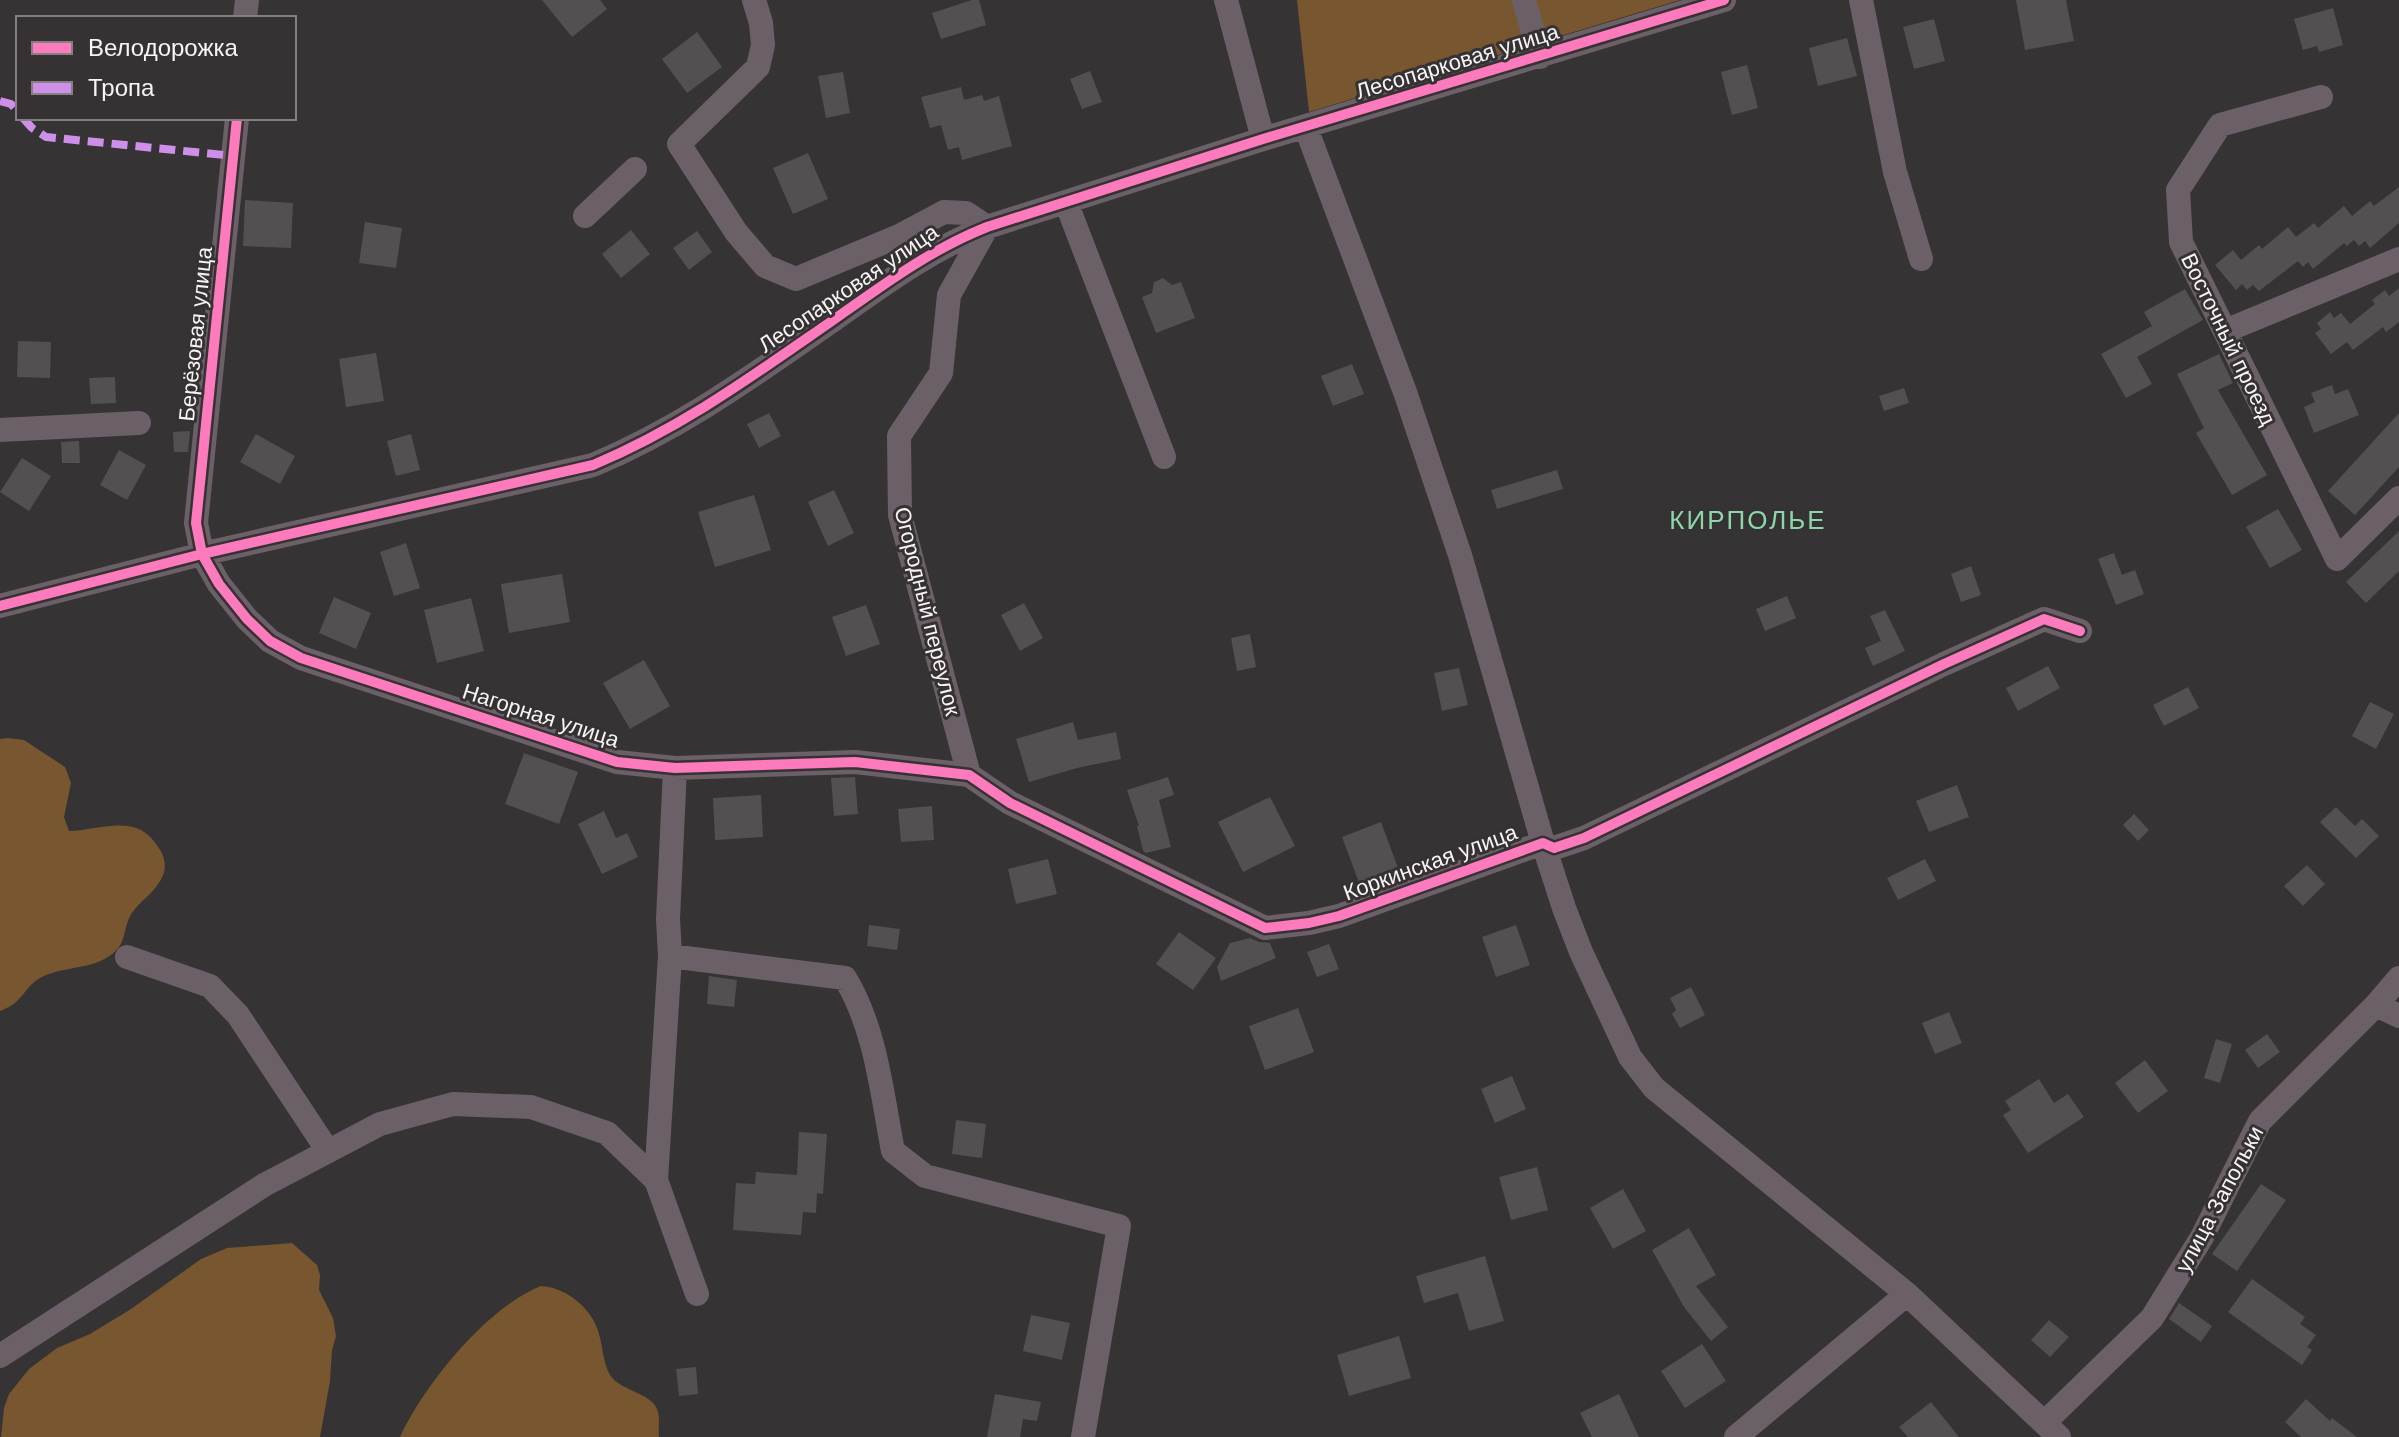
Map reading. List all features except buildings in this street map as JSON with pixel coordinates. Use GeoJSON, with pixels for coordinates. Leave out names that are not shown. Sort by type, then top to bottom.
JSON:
{"type":"FeatureCollection","features":[{"type":"Feature","properties":{"kind":"street"},"geometry":{"type":"LineString","coordinates":[[754,0],[763,45],[758,67],[679,144],[736,232],[765,266],[796,279],[899,236],[944,212],[966,213],[987,227]]}},
{"type":"Feature","properties":{"kind":"street"},"geometry":{"type":"LineString","coordinates":[[1226,0],[1263,139]]}},
{"type":"Feature","properties":{"kind":"street"},"geometry":{"type":"LineString","coordinates":[[1524,0],[1540,57]]}},
{"type":"Feature","properties":{"kind":"street","name":"Лесопарковая улица"},"geometry":{"type":"LineString","coordinates":[[0,606],[202,554],[593,465],[674,427],[725,396],[954,240],[1263,139],[1724,0]]}},
{"type":"Feature","properties":{"kind":"street"},"geometry":{"type":"LineString","coordinates":[[1861,0],[1895,172],[1921,259]]}},
{"type":"Feature","properties":{"kind":"street","name":"Восточный проезд"},"geometry":{"type":"LineString","coordinates":[[2321,97],[2220,125],[2178,190],[2181,242],[2337,559],[2399,498]]}},
{"type":"Feature","properties":{"kind":"street","name":"Берёзовая улица"},"geometry":{"type":"LineString","coordinates":[[202,554],[196,523],[237,120]]}},
{"type":"Feature","properties":{"kind":"street"},"geometry":{"type":"LineString","coordinates":[[1306,128],[1405,392],[1460,555],[1543,843],[1581,952],[1630,1057],[1654,1088],[1907,1294],[2052,1433]]}},
{"type":"Feature","properties":{"kind":"street"},"geometry":{"type":"LineString","coordinates":[[585,216],[635,169]]}},
{"type":"Feature","properties":{"kind":"street"},"geometry":{"type":"LineString","coordinates":[[1066,202],[1164,457]]}},
{"type":"Feature","properties":{"kind":"street","name":"Огородный переулок"},"geometry":{"type":"LineString","coordinates":[[969,775],[900,515],[899,436],[941,373],[949,295],[987,227]]}},
{"type":"Feature","properties":{"kind":"street"},"geometry":{"type":"LineString","coordinates":[[2225,331],[2399,259]]}},
{"type":"Feature","properties":{"kind":"street"},"geometry":{"type":"LineString","coordinates":[[0,430],[139,423]]}},
{"type":"Feature","properties":{"kind":"street","name":"Нагорная улица"},"geometry":{"type":"LineString","coordinates":[[202,554],[219,584],[247,619],[270,641],[301,658],[617,762],[675,768],[855,762],[969,775]]}},
{"type":"Feature","properties":{"kind":"street","name":"Коркинская улица"},"geometry":{"type":"LineString","coordinates":[[969,775],[1010,803],[1265,928],[1309,923],[1339,916],[1543,843],[1554,848],[1584,838],[2044,619],[2080,631]]}},
{"type":"Feature","properties":{"kind":"street"},"geometry":{"type":"LineString","coordinates":[[675,768],[668,919],[670,956],[656,1180],[697,1294]]}},
{"type":"Feature","properties":{"kind":"street"},"geometry":{"type":"LineString","coordinates":[[670,956],[845,978],[858,999],[874,1055],[893,1151],[925,1176],[1119,1226],[1083,1437]]}},
{"type":"Feature","properties":{"kind":"street"},"geometry":{"type":"LineString","coordinates":[[127,957],[210,986],[238,1015],[328,1151]]}},
{"type":"Feature","properties":{"kind":"street","name":"улица Запольки"},"geometry":{"type":"LineString","coordinates":[[2052,1433],[2152,1318],[2207,1228],[2260,1121],[2399,978]]}},
{"type":"Feature","properties":{"kind":"street"},"geometry":{"type":"LineString","coordinates":[[2376,1005],[2399,1016]]}},
{"type":"Feature","properties":{"kind":"street"},"geometry":{"type":"LineString","coordinates":[[0,1356],[264,1185],[380,1124],[453,1104],[531,1107],[607,1133],[656,1180]]}},
{"type":"Feature","properties":{"kind":"street"},"geometry":{"type":"LineString","coordinates":[[1736,1437],[1907,1294]]}},
{"type":"Feature","properties":{"kind":"shaded area"},"geometry":{"type":"Polygon","coordinates":[[[1297,0],[1680,0],[1309,112],[1297,0]]]}},
{"type":"Feature","properties":{"kind":"shaded area"},"geometry":{"type":"Polygon","coordinates":[[[0,739],[24,740],[65,767],[71,783],[64,817],[69,831],[118,826],[140,830],[150,836],[160,850],[165,868],[157,886],[132,913],[122,940],[111,955],[38,979],[14,1003],[0,1011],[0,739]]]}},
{"type":"Feature","properties":{"kind":"shaded area"},"geometry":{"type":"Polygon","coordinates":[[[292,1243],[317,1265],[319,1290],[333,1318],[336,1336],[320,1437],[1,1437],[9,1394],[29,1369],[57,1348],[90,1334],[131,1309],[201,1259],[227,1248],[292,1243]]]}},
{"type":"Feature","properties":{"kind":"shaded area"},"geometry":{"type":"Polygon","coordinates":[[[541,1286],[560,1290],[585,1308],[596,1325],[610,1375],[655,1405],[659,1415],[659,1437],[400,1437],[425,1394],[459,1350],[500,1311],[541,1286]]]}},
{"type":"Feature","properties":{"kind":"marked path"},"geometry":{"type":"LineString","coordinates":[[0,101],[11,104],[16,110]]}},
{"type":"Feature","properties":{"kind":"marked path"},"geometry":{"type":"LineString","coordinates":[[25,120],[46,137],[234,156]]}},
{"type":"Feature","properties":{"kind":"cycle path"},"geometry":{"type":"LineString","coordinates":[[0,606],[202,554],[593,465],[686,418],[905,270],[987,227],[1263,139],[1724,0]]}},
{"type":"Feature","properties":{"kind":"cycle path"},"geometry":{"type":"LineString","coordinates":[[237,120],[196,523],[202,554],[219,584],[247,619],[270,641],[301,658],[617,762],[675,768],[855,762],[969,775],[1010,803],[1265,928],[1339,916],[1543,843],[1554,848],[1584,838],[2044,619],[2080,631]]}},
{"type":"Feature","properties":{"kind":"district","name":"КИРПОЛЬЕ"},"geometry":{"type":"Point","coordinates":[1748,520]}}]}
